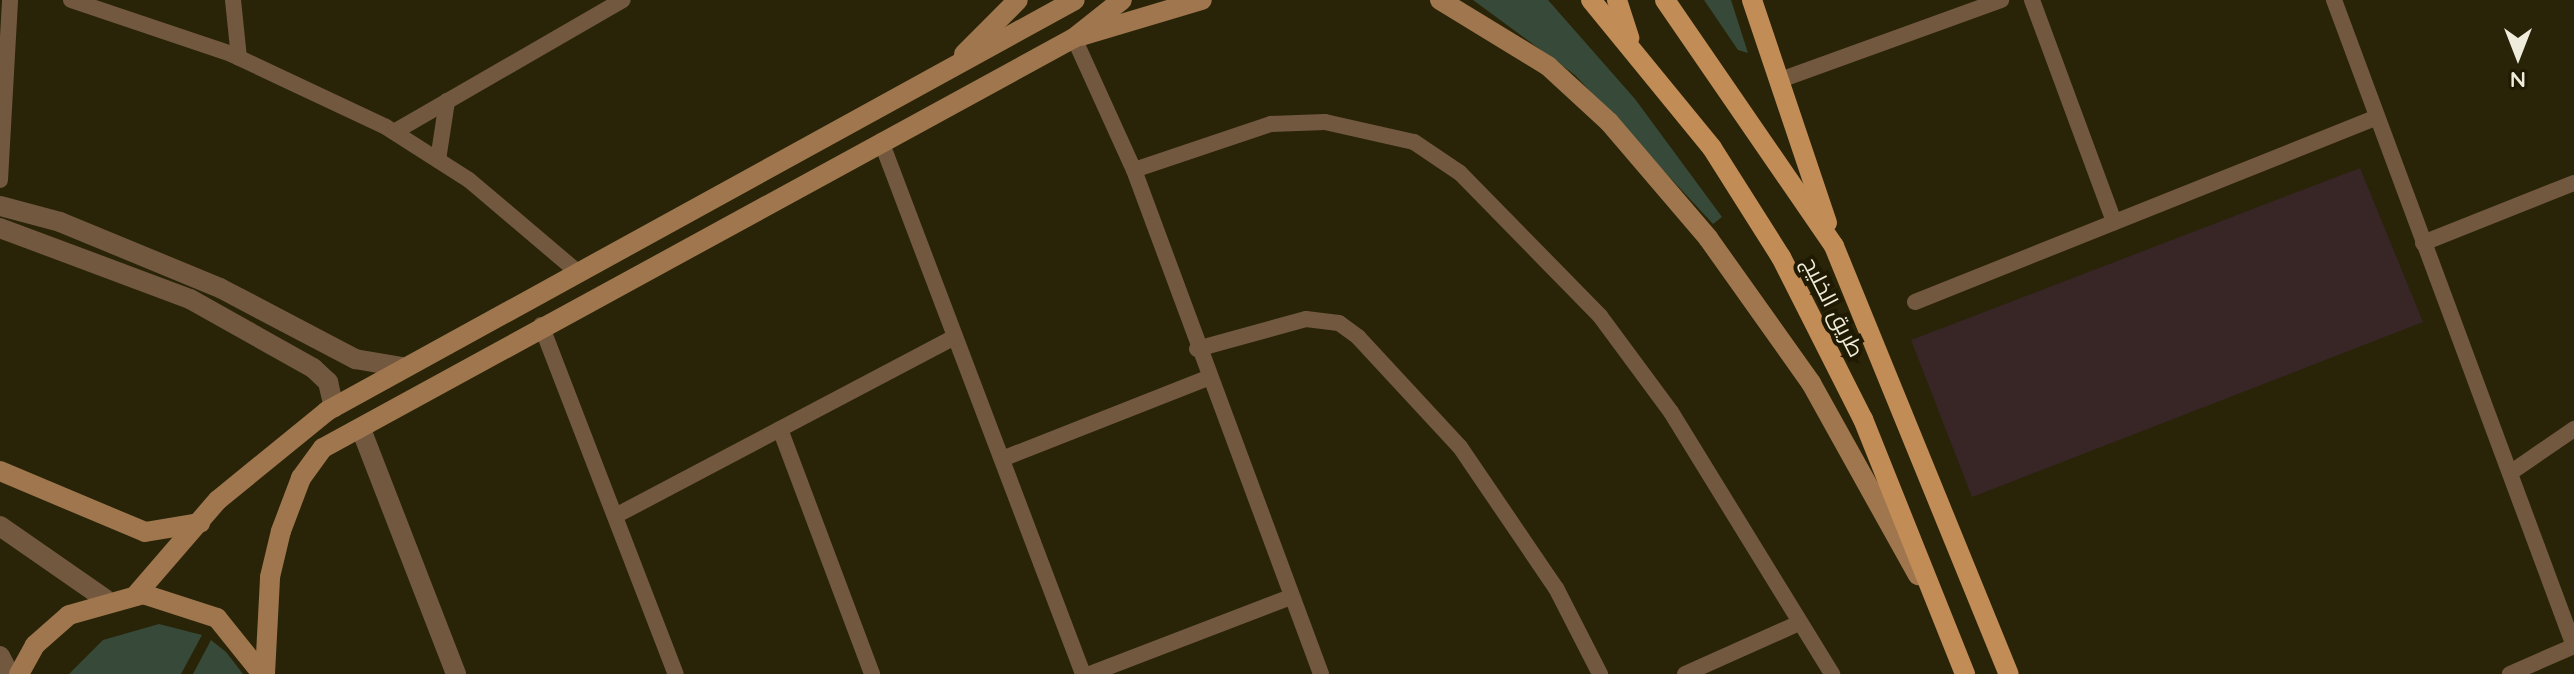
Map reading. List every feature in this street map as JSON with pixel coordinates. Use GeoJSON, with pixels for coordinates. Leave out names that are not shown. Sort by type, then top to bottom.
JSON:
{"type":"FeatureCollection","features":[{"type":"Feature","properties":{"kind":"main road"},"geometry":{"type":"LineString","coordinates":[[943,73],[1018,0]]}},
{"type":"Feature","properties":{"kind":"main road"},"geometry":{"type":"LineString","coordinates":[[135,596],[200,523],[256,467],[334,407],[575,270],[1075,0]]}},
{"type":"Feature","properties":{"kind":"main road"},"geometry":{"type":"LineString","coordinates":[[264,674],[270,577],[296,491],[323,448],[541,325],[1074,38],[1122,0]]}},
{"type":"Feature","properties":{"kind":"main road"},"geometry":{"type":"LineString","coordinates":[[1074,38],[1202,0]]}},
{"type":"Feature","properties":{"kind":"main road"},"geometry":{"type":"LineString","coordinates":[[1440,0],[1548,66],[1609,122],[1708,238],[1811,383],[1940,616]]}},
{"type":"Feature","properties":{"kind":"main road","name":"طريق الخليج"},"geometry":{"type":"LineString","coordinates":[[1591,0],[1632,45],[1712,148],[1781,257],[1863,419],[1965,674]]}},
{"type":"Feature","properties":{"kind":"main road"},"geometry":{"type":"LineString","coordinates":[[1617,0],[1632,45]]}},
{"type":"Feature","properties":{"kind":"main road"},"geometry":{"type":"LineString","coordinates":[[1752,0],[1783,79],[1834,246]]}},
{"type":"Feature","properties":{"kind":"main road","name":"طريق الخليج"},"geometry":{"type":"LineString","coordinates":[[1668,5],[1834,246],[2009,674]]}},
{"type":"Feature","properties":{"kind":"main road"},"geometry":{"type":"LineString","coordinates":[[0,471],[145,532],[200,523]]}},
{"type":"Feature","properties":{"kind":"main road"},"geometry":{"type":"LineString","coordinates":[[19,674],[35,645],[69,615],[105,599],[135,596],[182,601],[217,618],[264,674]]}},
{"type":"Feature","properties":{"kind":"street"},"geometry":{"type":"LineString","coordinates":[[0,180],[10,0]]}},
{"type":"Feature","properties":{"kind":"street"},"geometry":{"type":"LineString","coordinates":[[71,0],[239,58],[394,132],[438,160],[575,270]]}},
{"type":"Feature","properties":{"kind":"street"},"geometry":{"type":"LineString","coordinates":[[233,0],[239,58]]}},
{"type":"Feature","properties":{"kind":"street"},"geometry":{"type":"LineString","coordinates":[[394,132],[623,0]]}},
{"type":"Feature","properties":{"kind":"street"},"geometry":{"type":"LineString","coordinates":[[1783,79],[2001,0]]}},
{"type":"Feature","properties":{"kind":"street"},"geometry":{"type":"LineString","coordinates":[[2032,0],[2114,222]]}},
{"type":"Feature","properties":{"kind":"street"},"geometry":{"type":"LineString","coordinates":[[2334,0],[2574,646],[2510,674]]}},
{"type":"Feature","properties":{"kind":"street"},"geometry":{"type":"LineString","coordinates":[[1074,38],[1134,170],[1197,349],[1321,674]]}},
{"type":"Feature","properties":{"kind":"street"},"geometry":{"type":"LineString","coordinates":[[438,160],[447,101]]}},
{"type":"Feature","properties":{"kind":"street"},"geometry":{"type":"LineString","coordinates":[[1915,302],[2376,118]]}},
{"type":"Feature","properties":{"kind":"street"},"geometry":{"type":"LineString","coordinates":[[1134,170],[1271,124],[1325,122],[1414,142],[1460,173],[1600,316],[1671,412],[1832,674]]}},
{"type":"Feature","properties":{"kind":"street"},"geometry":{"type":"LineString","coordinates":[[881,141],[1083,674]]}},
{"type":"Feature","properties":{"kind":"street"},"geometry":{"type":"LineString","coordinates":[[2423,243],[2574,183]]}},
{"type":"Feature","properties":{"kind":"street"},"geometry":{"type":"LineString","coordinates":[[0,206],[220,288],[355,359],[402,367]]}},
{"type":"Feature","properties":{"kind":"street"},"geometry":{"type":"LineString","coordinates":[[0,228],[190,299],[313,368],[328,382],[334,407]]}},
{"type":"Feature","properties":{"kind":"street"},"geometry":{"type":"LineString","coordinates":[[1197,349],[1306,319],[1339,323],[1358,337],[1460,447],[1556,588],[1600,674]]}},
{"type":"Feature","properties":{"kind":"street"},"geometry":{"type":"LineString","coordinates":[[541,325],[676,674]]}},
{"type":"Feature","properties":{"kind":"street"},"geometry":{"type":"LineString","coordinates":[[617,515],[955,337]]}},
{"type":"Feature","properties":{"kind":"street"},"geometry":{"type":"LineString","coordinates":[[1002,459],[1208,378]]}},
{"type":"Feature","properties":{"kind":"street"},"geometry":{"type":"LineString","coordinates":[[361,429],[456,674]]}},
{"type":"Feature","properties":{"kind":"street"},"geometry":{"type":"LineString","coordinates":[[780,429],[872,674]]}},
{"type":"Feature","properties":{"kind":"street"},"geometry":{"type":"LineString","coordinates":[[2510,473],[2574,429]]}},
{"type":"Feature","properties":{"kind":"street"},"geometry":{"type":"LineString","coordinates":[[0,526],[105,599]]}},
{"type":"Feature","properties":{"kind":"street"},"geometry":{"type":"LineString","coordinates":[[1090,674],[1291,597]]}},
{"type":"Feature","properties":{"kind":"street"},"geometry":{"type":"LineString","coordinates":[[1685,674],[1799,623]]}},
{"type":"Feature","properties":{"kind":"street"},"geometry":{"type":"LineString","coordinates":[[0,656],[9,674]]}},
{"type":"Feature","properties":{"kind":"shaded area"},"geometry":{"type":"Polygon","coordinates":[[[2360,168],[2423,322],[1972,497],[1911,340],[2360,168]]]}},
{"type":"Feature","properties":{"kind":"green space"},"geometry":{"type":"Polygon","coordinates":[[[1473,0],[1548,0],[1635,99],[1722,217],[1713,224],[1575,75],[1473,0]]]}},
{"type":"Feature","properties":{"kind":"green space"},"geometry":{"type":"Polygon","coordinates":[[[1704,0],[1731,0],[1748,53],[1738,50],[1704,0]]]}},
{"type":"Feature","properties":{"kind":"green space"},"geometry":{"type":"Polygon","coordinates":[[[159,624],[202,635],[181,674],[69,674],[103,640],[159,624]]]}},
{"type":"Feature","properties":{"kind":"green space"},"geometry":{"type":"Polygon","coordinates":[[[211,640],[226,652],[243,674],[193,674],[211,640]]]}}]}
